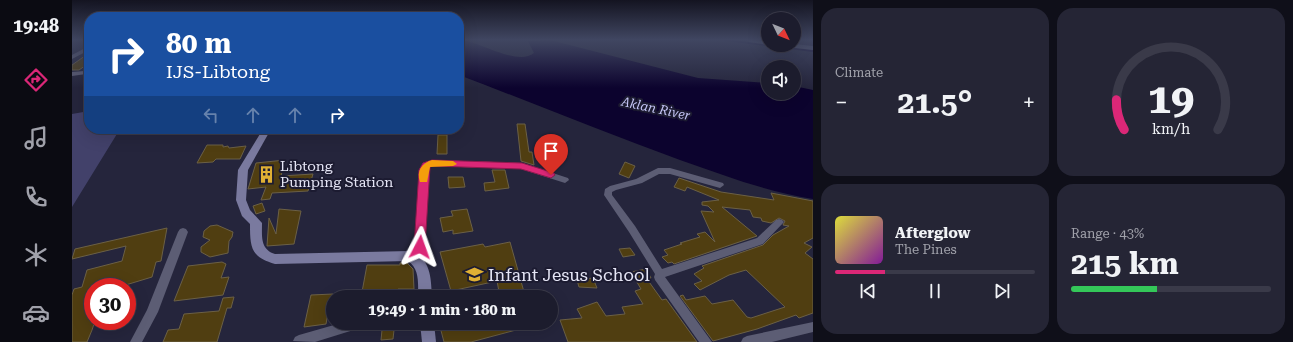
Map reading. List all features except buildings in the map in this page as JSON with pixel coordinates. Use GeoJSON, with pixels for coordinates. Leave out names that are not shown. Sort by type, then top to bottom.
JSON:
{"type":"FeatureCollection","features":[{"type":"Feature","properties":{"kind":"street"},"geometry":{"type":"LineString","coordinates":[[72,74],[84,73]]}},
{"type":"Feature","properties":{"kind":"street"},"geometry":{"type":"LineString","coordinates":[[264,134],[243,170],[241,200],[246,214],[256,223],[256,244],[262,255],[269,258],[281,259],[404,255],[418,261]]}},
{"type":"Feature","properties":{"kind":"street"},"geometry":{"type":"LineString","coordinates":[[425,290],[424,271],[418,261],[424,170],[426,165],[432,163],[522,166],[565,180]]}},
{"type":"Feature","properties":{"kind":"street"},"geometry":{"type":"LineString","coordinates":[[706,342],[659,277],[660,274],[632,229],[608,195],[608,191],[613,188],[638,181],[658,171],[670,171],[720,185]]}},
{"type":"Feature","properties":{"kind":"street"},"geometry":{"type":"LineString","coordinates":[[660,274],[760,241],[779,222]]}},
{"type":"Feature","properties":{"kind":"street"},"geometry":{"type":"LineString","coordinates":[[136,342],[152,312],[183,232]]}},
{"type":"Feature","properties":{"kind":"street"},"geometry":{"type":"LineString","coordinates":[[747,342],[782,338],[813,326]]}},
{"type":"Feature","properties":{"kind":"street"},"geometry":{"type":"LineString","coordinates":[[299,341],[336,330]]}},
{"type":"Feature","properties":{"kind":"street"},"geometry":{"type":"LineString","coordinates":[[428,330],[429,342]]}},
{"type":"Feature","properties":{"kind":"shaded area"},"geometry":{"type":"Polygon","coordinates":[[[84,112],[84,134],[117,134],[72,207],[72,114],[84,112]]]}},
{"type":"Feature","properties":{"kind":"water","name":"Aklan River"},"geometry":{"type":"Polygon","coordinates":[[[464,56],[612,56],[698,78],[761,82],[761,100],[801,100],[801,87],[813,90],[813,199],[762,188],[680,160],[464,77],[464,56]]]}},
{"type":"Feature","properties":{"kind":"slow traffic"},"geometry":{"type":"LineString","coordinates":[[424,179],[424,170],[426,165],[432,163],[453,164]]}},
{"type":"Feature","properties":{"kind":"place","name":"Libtong Pumping Station"},"geometry":{"type":"Point","coordinates":[267,174]}},
{"type":"Feature","properties":{"kind":"place","name":"Infant Jesus School"},"geometry":{"type":"Point","coordinates":[475,275]}},
{"type":"Feature","properties":{"kind":"route"},"geometry":{"type":"LineString","coordinates":[[420,247],[424,170],[426,165],[432,163],[522,166],[551,175]]}}]}
